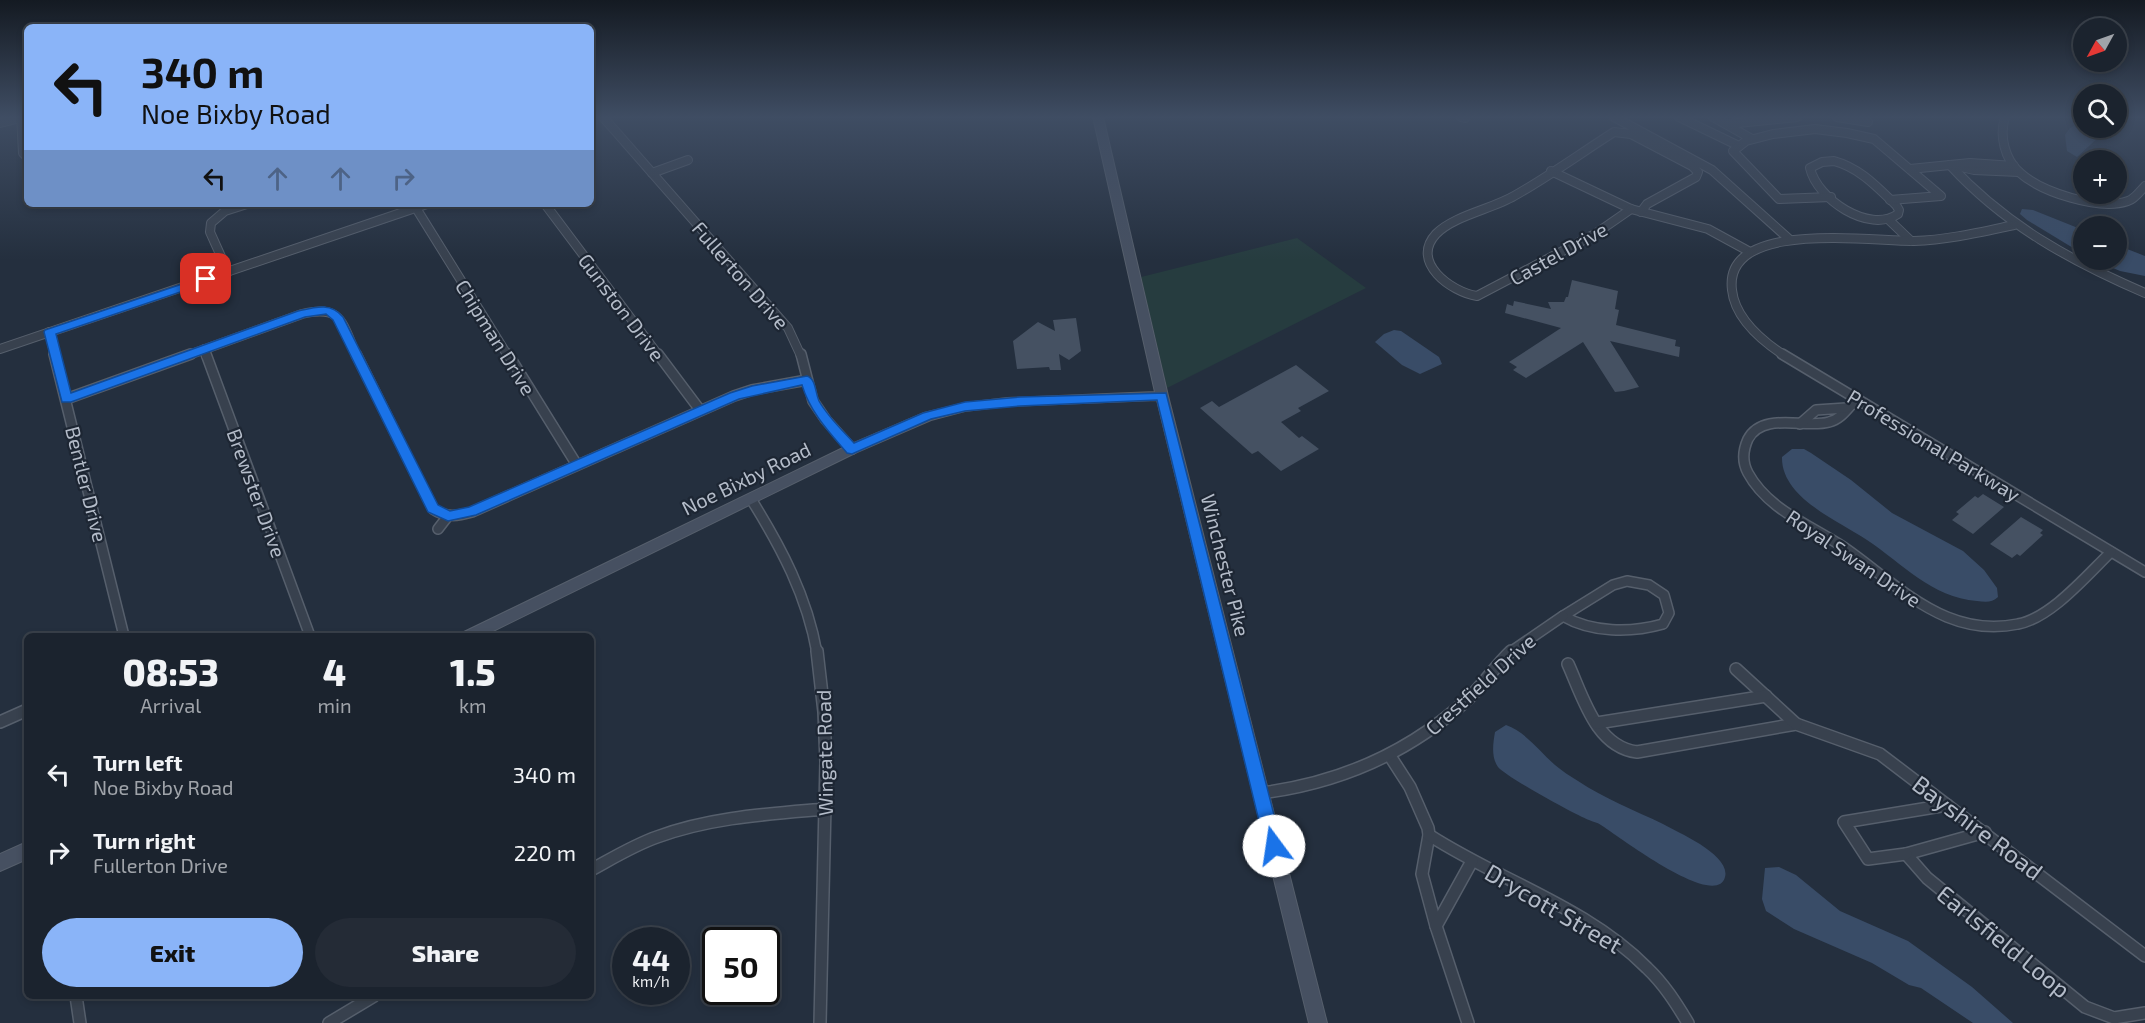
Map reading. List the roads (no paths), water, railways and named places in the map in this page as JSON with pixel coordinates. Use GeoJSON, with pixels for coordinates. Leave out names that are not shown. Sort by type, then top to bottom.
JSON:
{"type":"FeatureCollection","features":[{"type":"Feature","properties":{"kind":"main road","name":"Winchester Pike"},"geometry":{"type":"LineString","coordinates":[[1109,165],[1187,499],[1318,1023]]}},
{"type":"Feature","properties":{"kind":"main road","name":"Noe Bixby Road"},"geometry":{"type":"LineString","coordinates":[[475,633],[852,450],[928,416],[965,407],[1007,402],[1162,396]]}},
{"type":"Feature","properties":{"kind":"main road"},"geometry":{"type":"LineString","coordinates":[[0,863],[24,851]]}},
{"type":"Feature","properties":{"kind":"street","name":"Fullerton Drive"},"geometry":{"type":"LineString","coordinates":[[644,165],[788,327],[803,359],[813,400],[826,420],[852,450]]}},
{"type":"Feature","properties":{"kind":"street"},"geometry":{"type":"LineString","coordinates":[[651,173],[675,165]]}},
{"type":"Feature","properties":{"kind":"street"},"geometry":{"type":"LineString","coordinates":[[1551,171],[1561,165]]}},
{"type":"Feature","properties":{"kind":"street"},"geometry":{"type":"LineString","coordinates":[[1641,212],[1647,204],[1699,174],[1690,165]]}},
{"type":"Feature","properties":{"kind":"street"},"geometry":{"type":"LineString","coordinates":[[1702,165],[1712,170],[1789,239]]}},
{"type":"Feature","properties":{"kind":"street"},"geometry":{"type":"LineString","coordinates":[[1746,165],[1779,199],[1831,197]]}},
{"type":"Feature","properties":{"kind":"street"},"geometry":{"type":"LineString","coordinates":[[1815,165],[1810,168],[1810,173],[1831,197],[1857,216],[1889,220],[1894,218],[1899,210],[1890,200],[1846,165]]}},
{"type":"Feature","properties":{"kind":"street"},"geometry":{"type":"LineString","coordinates":[[1890,200],[1941,196],[1906,165]]}},
{"type":"Feature","properties":{"kind":"street"},"geometry":{"type":"LineString","coordinates":[[1950,165],[1974,192],[2014,225],[2078,263],[2145,293]]}},
{"type":"Feature","properties":{"kind":"street"},"geometry":{"type":"LineString","coordinates":[[1910,168],[1950,165],[1974,171],[2016,169],[2053,191],[2079,199],[2106,203],[2125,202],[2133,198],[2145,186]]}},
{"type":"Feature","properties":{"kind":"street"},"geometry":{"type":"LineString","coordinates":[[2014,165],[2016,169]]}},
{"type":"Feature","properties":{"kind":"street"},"geometry":{"type":"LineString","coordinates":[[1551,171],[1632,209],[1708,229],[1750,252],[1789,239],[1911,241],[2014,225]]}},
{"type":"Feature","properties":{"kind":"street","name":"Castel Drive"},"geometry":{"type":"LineString","coordinates":[[1551,171],[1513,197],[1444,227],[1435,235],[1427,251],[1434,269],[1447,284],[1459,293],[1471,296],[1482,295],[1595,234],[1632,209]]}},
{"type":"Feature","properties":{"kind":"street"},"geometry":{"type":"LineString","coordinates":[[202,218],[213,219],[225,211],[238,207]]}},
{"type":"Feature","properties":{"kind":"street","name":"Gunston Drive"},"geometry":{"type":"LineString","coordinates":[[547,207],[700,410]]}},
{"type":"Feature","properties":{"kind":"street"},"geometry":{"type":"LineString","coordinates":[[0,349],[416,208]]}},
{"type":"Feature","properties":{"kind":"street","name":"Chipman Drive"},"geometry":{"type":"LineString","coordinates":[[416,208],[577,465]]}},
{"type":"Feature","properties":{"kind":"street"},"geometry":{"type":"LineString","coordinates":[[213,219],[210,232],[228,272]]}},
{"type":"Feature","properties":{"kind":"street"},"geometry":{"type":"LineString","coordinates":[[1889,220],[1911,241]]}},
{"type":"Feature","properties":{"kind":"street","name":"Professional Parkway"},"geometry":{"type":"LineString","coordinates":[[1750,252],[1733,274],[1731,290],[1735,304],[1745,320],[1771,346],[2145,572]]}},
{"type":"Feature","properties":{"kind":"street"},"geometry":{"type":"LineString","coordinates":[[66,399],[302,314],[326,308],[338,317],[433,509],[448,516],[472,512],[700,410],[752,390],[807,380]]}},
{"type":"Feature","properties":{"kind":"street","name":"Bentler Drive"},"geometry":{"type":"LineString","coordinates":[[50,332],[123,633]]}},
{"type":"Feature","properties":{"kind":"street","name":"Brewster Drive"},"geometry":{"type":"LineString","coordinates":[[204,349],[309,633]]}},
{"type":"Feature","properties":{"kind":"street","name":"Royal Swan Drive"},"geometry":{"type":"LineString","coordinates":[[1857,399],[1834,421],[1815,425],[1772,423],[1762,427],[1749,437],[1744,453],[1746,466],[1765,497],[1785,513],[1855,555],[1908,597],[1944,615],[1980,625],[2022,624],[2043,614],[2111,552]]}},
{"type":"Feature","properties":{"kind":"street"},"geometry":{"type":"LineString","coordinates":[[1800,424],[1816,410],[1846,408]]}},
{"type":"Feature","properties":{"kind":"street","name":"Wingate Road"},"geometry":{"type":"LineString","coordinates":[[751,499],[785,557],[799,587],[817,650],[824,687],[828,742],[820,1023]]}},
{"type":"Feature","properties":{"kind":"street"},"geometry":{"type":"LineString","coordinates":[[438,529],[448,516]]}},
{"type":"Feature","properties":{"kind":"street","name":"Crestfield Drive"},"geometry":{"type":"LineString","coordinates":[[1261,793],[1298,788],[1390,756],[1448,716],[1470,697],[1509,654],[1541,629],[1613,585],[1627,581],[1643,583],[1664,595],[1670,608],[1668,619],[1663,624],[1645,629],[1575,624],[1563,616]]}},
{"type":"Feature","properties":{"kind":"street","name":"Bayshire Road"},"geometry":{"type":"LineString","coordinates":[[1568,664],[1603,735],[1613,745],[1623,750],[1637,752],[1796,724]]}},
{"type":"Feature","properties":{"kind":"street","name":"Bayshire Road"},"geometry":{"type":"LineString","coordinates":[[1736,669],[1796,724],[1880,754],[1986,832],[2145,956]]}},
{"type":"Feature","properties":{"kind":"street"},"geometry":{"type":"LineString","coordinates":[[1597,723],[1766,696]]}},
{"type":"Feature","properties":{"kind":"street"},"geometry":{"type":"LineString","coordinates":[[0,722],[24,711]]}},
{"type":"Feature","properties":{"kind":"street"},"geometry":{"type":"LineString","coordinates":[[1390,756],[1418,802],[1429,835],[1422,874],[1436,926],[1468,1023]]}},
{"type":"Feature","properties":{"kind":"street"},"geometry":{"type":"LineString","coordinates":[[1947,804],[1844,822],[1868,859],[1906,854],[1986,832]]}},
{"type":"Feature","properties":{"kind":"street"},"geometry":{"type":"LineString","coordinates":[[594,869],[658,837],[703,824],[769,814],[826,809]]}},
{"type":"Feature","properties":{"kind":"street","name":"Drycott Street"},"geometry":{"type":"LineString","coordinates":[[1429,835],[1472,861],[1599,929],[1620,943],[1665,986],[1688,1023]]}},
{"type":"Feature","properties":{"kind":"street","name":"Earlsfield Loop"},"geometry":{"type":"LineString","coordinates":[[1906,854],[1927,878],[2085,1007],[2102,1016],[2119,1020],[2145,1013]]}},
{"type":"Feature","properties":{"kind":"street"},"geometry":{"type":"LineString","coordinates":[[1436,926],[1472,861]]}},
{"type":"Feature","properties":{"kind":"street"},"geometry":{"type":"LineString","coordinates":[[76,999],[80,1023]]}},
{"type":"Feature","properties":{"kind":"street"},"geometry":{"type":"LineString","coordinates":[[328,1023],[369,999]]}},
{"type":"Feature","properties":{"kind":"water"},"geometry":{"type":"Polygon","coordinates":[[[2022,209],[2033,210],[2073,226],[2073,248],[2027,220],[2020,214],[2022,209]]]}},
{"type":"Feature","properties":{"kind":"water"},"geometry":{"type":"Polygon","coordinates":[[[2127,249],[2145,256],[2145,276],[2118,270],[2127,270],[2127,249]]]}},
{"type":"Feature","properties":{"kind":"water"},"geometry":{"type":"Polygon","coordinates":[[[1394,330],[1401,331],[1439,357],[1442,364],[1420,374],[1402,365],[1375,342],[1384,334],[1394,330]]]}},
{"type":"Feature","properties":{"kind":"water"},"geometry":{"type":"Polygon","coordinates":[[[1792,449],[1804,449],[1811,453],[1851,480],[1892,513],[1963,551],[1984,570],[1997,588],[1998,597],[1983,602],[1945,593],[1918,578],[1867,540],[1814,507],[1791,485],[1784,472],[1782,457],[1792,449]]]}},
{"type":"Feature","properties":{"kind":"water"},"geometry":{"type":"Polygon","coordinates":[[[1506,725],[1520,732],[1558,767],[1588,787],[1702,846],[1720,861],[1725,869],[1725,877],[1718,885],[1704,885],[1686,878],[1645,855],[1600,824],[1581,817],[1503,772],[1496,763],[1493,746],[1495,732],[1506,725]]]}},
{"type":"Feature","properties":{"kind":"water"},"geometry":{"type":"Polygon","coordinates":[[[1779,867],[1796,875],[1840,911],[1908,941],[1972,987],[2013,1023],[1973,1023],[1921,988],[1909,985],[1872,963],[1794,929],[1766,911],[1762,899],[1765,868],[1779,867]]]}}]}
